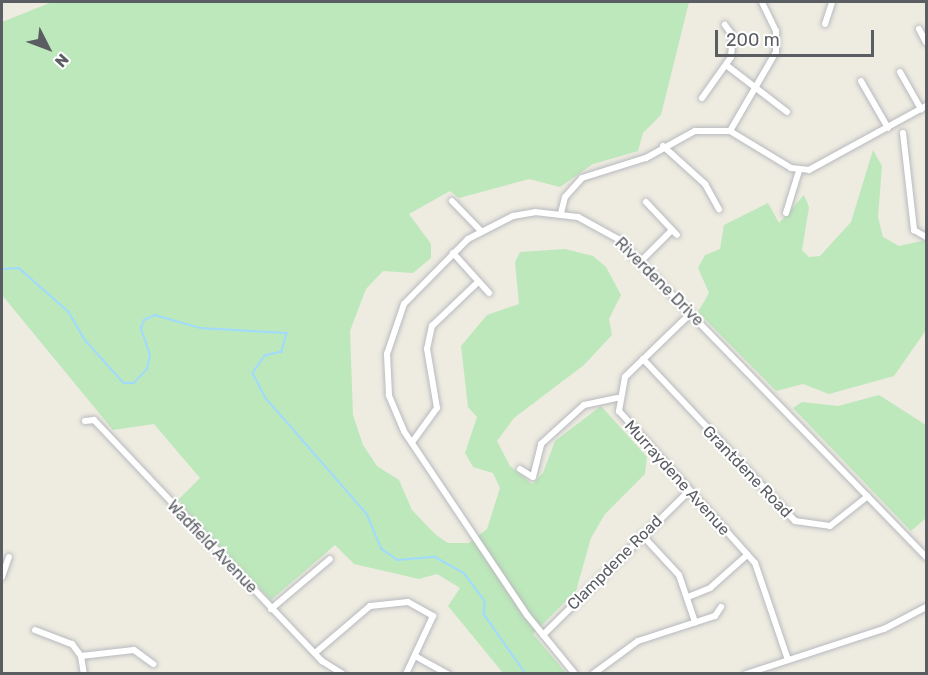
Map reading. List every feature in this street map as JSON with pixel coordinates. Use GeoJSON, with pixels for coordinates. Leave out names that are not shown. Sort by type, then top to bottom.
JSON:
{"type":"FeatureCollection","features":[{"type":"Feature","properties":{"kind":"street"},"geometry":{"type":"LineString","coordinates":[[730,131],[774,61],[777,41],[762,2]]}},
{"type":"Feature","properties":{"kind":"street"},"geometry":{"type":"LineString","coordinates":[[825,24],[832,2]]}},
{"type":"Feature","properties":{"kind":"street"},"geometry":{"type":"LineString","coordinates":[[702,98],[726,66],[733,36],[725,25]]}},
{"type":"Feature","properties":{"kind":"street"},"geometry":{"type":"LineString","coordinates":[[919,29],[927,42]]}},
{"type":"Feature","properties":{"kind":"street"},"geometry":{"type":"LineString","coordinates":[[726,66],[787,112]]}},
{"type":"Feature","properties":{"kind":"street"},"geometry":{"type":"LineString","coordinates":[[561,213],[565,197],[582,178],[632,163],[695,131],[730,131],[799,171],[815,169],[924,107],[900,72]]}},
{"type":"Feature","properties":{"kind":"street"},"geometry":{"type":"LineString","coordinates":[[861,81],[888,128]]}},
{"type":"Feature","properties":{"kind":"street"},"geometry":{"type":"LineString","coordinates":[[903,133],[914,230],[927,237]]}},
{"type":"Feature","properties":{"kind":"street"},"geometry":{"type":"LineString","coordinates":[[663,147],[705,184],[719,209]]}},
{"type":"Feature","properties":{"kind":"street"},"geometry":{"type":"LineString","coordinates":[[786,213],[799,171]]}},
{"type":"Feature","properties":{"kind":"street"},"geometry":{"type":"LineString","coordinates":[[452,201],[480,230]]}},
{"type":"Feature","properties":{"kind":"street"},"geometry":{"type":"LineString","coordinates":[[641,261],[675,233],[646,202]]}},
{"type":"Feature","properties":{"kind":"street","name":"Riverdene Drive"},"geometry":{"type":"LineString","coordinates":[[575,674],[543,635],[412,441],[389,395],[390,336],[412,292],[480,230],[513,216],[561,213],[608,231],[692,313],[927,557]]}},
{"type":"Feature","properties":{"kind":"street"},"geometry":{"type":"LineString","coordinates":[[453,253],[489,293]]}},
{"type":"Feature","properties":{"kind":"street"},"geometry":{"type":"LineString","coordinates":[[412,441],[437,408],[427,349],[432,326],[478,282]]}},
{"type":"Feature","properties":{"kind":"street"},"geometry":{"type":"LineString","coordinates":[[520,469],[533,477],[541,444],[584,405],[617,398],[625,377],[692,313]]}},
{"type":"Feature","properties":{"kind":"street","name":"Grantdene Road"},"geometry":{"type":"LineString","coordinates":[[643,358],[795,521],[830,526],[868,496]]}},
{"type":"Feature","properties":{"kind":"street","name":"Murraydene Avenue"},"geometry":{"type":"LineString","coordinates":[[617,398],[624,422],[747,555],[762,578],[788,660]]}},
{"type":"Feature","properties":{"kind":"street","name":"Wadfield Avenue"},"geometry":{"type":"LineString","coordinates":[[85,421],[94,420],[271,609],[315,653],[343,674]]}},
{"type":"Feature","properties":{"kind":"street","name":"Clampdene Road"},"geometry":{"type":"LineString","coordinates":[[543,635],[688,492]]}},
{"type":"Feature","properties":{"kind":"street"},"geometry":{"type":"LineString","coordinates":[[642,535],[679,575],[695,622]]}},
{"type":"Feature","properties":{"kind":"street"},"geometry":{"type":"LineString","coordinates":[[688,597],[710,588],[747,555]]}},
{"type":"Feature","properties":{"kind":"street"},"geometry":{"type":"LineString","coordinates":[[2,577],[9,557]]}},
{"type":"Feature","properties":{"kind":"street"},"geometry":{"type":"LineString","coordinates":[[271,609],[330,559]]}},
{"type":"Feature","properties":{"kind":"street"},"geometry":{"type":"LineString","coordinates":[[315,653],[354,617],[387,600],[408,602],[433,614],[406,674]]}},
{"type":"Feature","properties":{"kind":"street"},"geometry":{"type":"LineString","coordinates":[[593,674],[638,641],[715,616],[721,607]]}},
{"type":"Feature","properties":{"kind":"street"},"geometry":{"type":"LineString","coordinates":[[746,674],[884,629],[927,607]]}},
{"type":"Feature","properties":{"kind":"street"},"geometry":{"type":"LineString","coordinates":[[35,630],[62,636],[81,656],[84,674]]}},
{"type":"Feature","properties":{"kind":"street"},"geometry":{"type":"LineString","coordinates":[[81,656],[134,650],[153,664]]}},
{"type":"Feature","properties":{"kind":"street"},"geometry":{"type":"LineString","coordinates":[[415,656],[448,674]]}},
{"type":"Feature","properties":{"kind":"green space"},"geometry":{"type":"Polygon","coordinates":[[[52,2],[689,2],[661,115],[643,133],[638,151],[593,164],[560,187],[529,179],[459,198],[450,191],[409,214],[431,244],[431,258],[413,273],[383,271],[366,289],[350,331],[353,415],[363,445],[377,466],[399,480],[412,510],[436,535],[448,543],[469,543],[487,529],[500,488],[493,473],[473,467],[465,453],[477,417],[468,407],[461,346],[487,315],[519,304],[515,262],[520,252],[565,249],[593,256],[606,267],[621,295],[609,319],[612,335],[584,365],[514,418],[497,441],[510,466],[532,484],[543,473],[555,441],[601,406],[647,457],[645,474],[605,514],[591,538],[576,591],[533,634],[566,673],[503,673],[448,606],[460,588],[437,574],[419,579],[354,564],[335,545],[271,600],[177,501],[200,478],[154,424],[113,430],[2,295],[2,22],[52,2]]]}},
{"type":"Feature","properties":{"kind":"green space"},"geometry":{"type":"Polygon","coordinates":[[[873,150],[882,166],[878,217],[883,237],[899,246],[926,240],[926,330],[894,376],[829,394],[803,384],[776,391],[698,312],[709,293],[698,268],[705,255],[720,249],[724,225],[768,203],[779,223],[804,195],[809,207],[802,250],[809,257],[820,256],[851,222],[873,150]]]}},
{"type":"Feature","properties":{"kind":"green space"},"geometry":{"type":"Polygon","coordinates":[[[879,395],[926,425],[926,518],[911,531],[793,408],[802,402],[838,406],[879,395]]]}},
{"type":"Feature","properties":{"kind":"waterway"},"geometry":{"type":"LineString","coordinates":[[2,269],[19,268],[69,312],[86,341],[124,383],[134,383],[147,369],[150,355],[141,329],[144,320],[155,315],[200,328],[287,333],[282,352],[265,356],[253,373],[265,397],[367,514],[382,549],[398,560],[435,557],[464,573],[485,601],[484,614],[526,674]]}}]}
